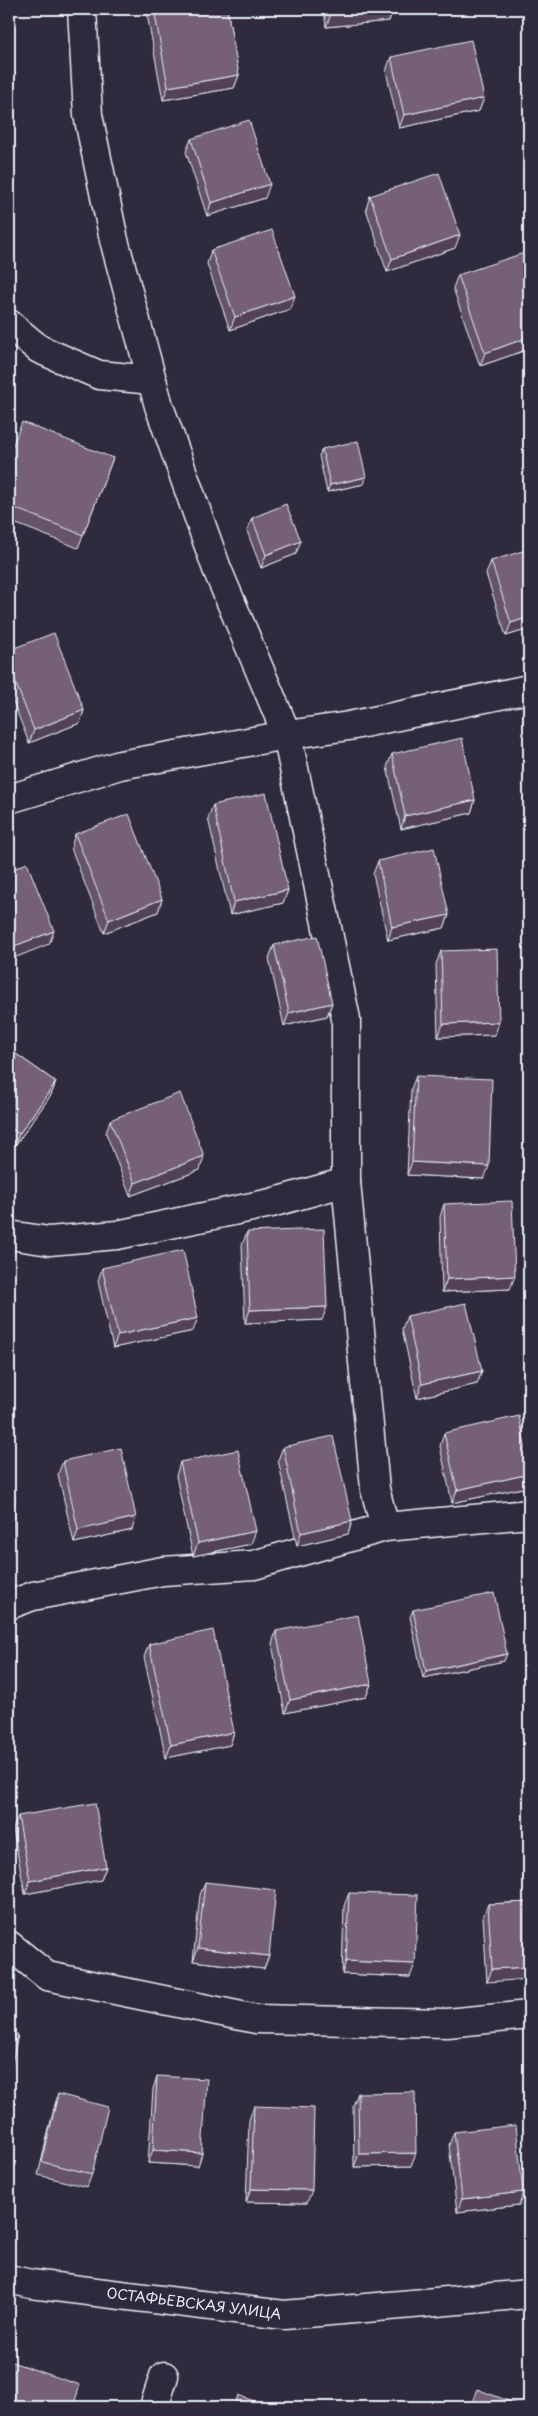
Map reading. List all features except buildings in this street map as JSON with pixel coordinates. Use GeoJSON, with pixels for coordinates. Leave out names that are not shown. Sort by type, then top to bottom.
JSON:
{"type":"FeatureCollection","features":[{"type":"Feature","properties":{"kind":"street"},"geometry":{"type":"LineString","coordinates":[[82,9],[88,115],[114,240],[159,406],[217,569],[286,735],[346,1019],[346,1182],[374,1489],[385,1526]]}},
{"type":"Feature","properties":{"kind":"street"},"geometry":{"type":"LineString","coordinates":[[9,324],[39,349],[99,375],[152,380]]}},
{"type":"Feature","properties":{"kind":"street"},"geometry":{"type":"LineString","coordinates":[[9,799],[120,765],[286,735],[349,726],[529,689]]}},
{"type":"Feature","properties":{"kind":"street"},"geometry":{"type":"LineString","coordinates":[[9,1235],[49,1241],[117,1235],[271,1203],[346,1182]]}},
{"type":"Feature","properties":{"kind":"street"},"geometry":{"type":"LineString","coordinates":[[9,1605],[33,1596],[163,1571],[254,1565],[385,1526],[529,1514]]}},
{"type":"Feature","properties":{"kind":"street"},"geometry":{"type":"LineString","coordinates":[[9,1945],[48,1976],[256,2019],[447,2023],[529,2015]]}},
{"type":"Feature","properties":{"kind":"street","name":"ОСТАФЬЕВСКАЯ УЛИЦА"},"geometry":{"type":"LineString","coordinates":[[9,2279],[31,2284],[284,2315],[529,2294]]}},
{"type":"Feature","properties":{"kind":"street"},"geometry":{"type":"LineString","coordinates":[[154,2407],[164,2376]]}}]}
